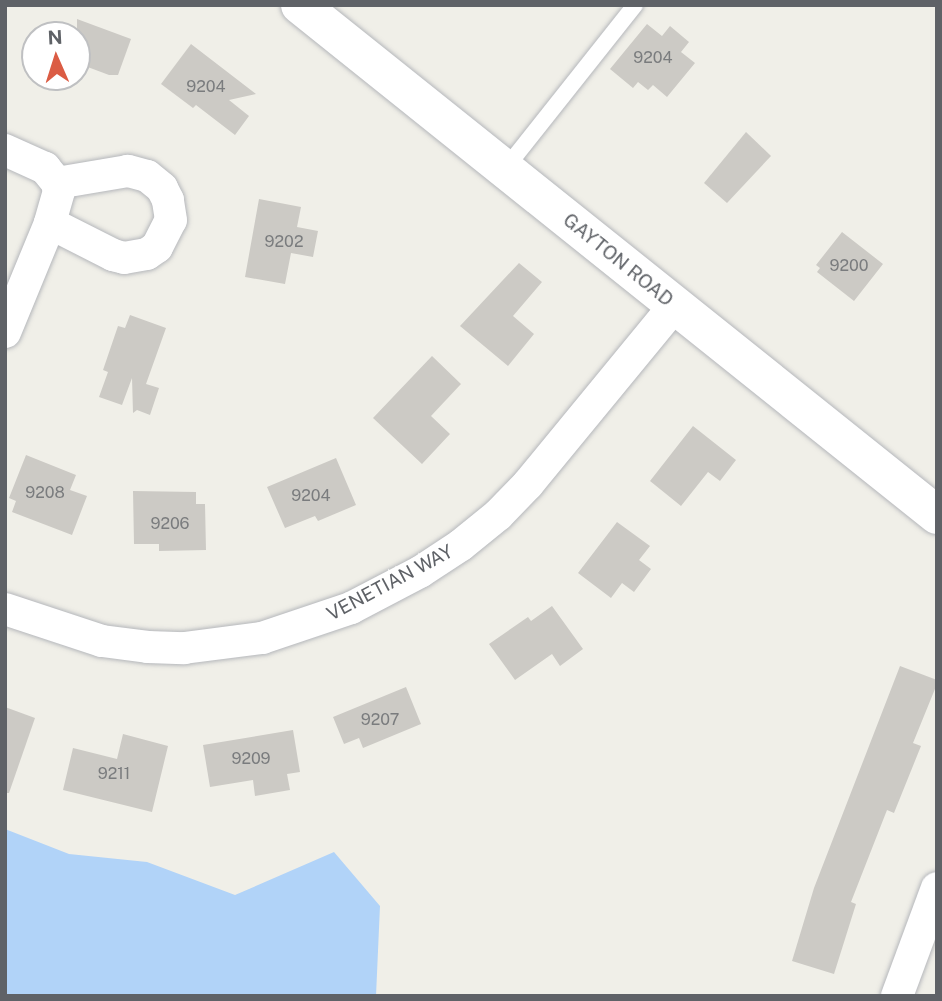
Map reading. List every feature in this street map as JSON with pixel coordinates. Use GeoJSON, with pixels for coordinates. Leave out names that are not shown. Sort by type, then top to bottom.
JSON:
{"type":"FeatureCollection","features":[{"type":"Feature","properties":{"kind":"street","name":"GAYTON ROAD"},"geometry":{"type":"LineString","coordinates":[[300,5],[937,515]]}},
{"type":"Feature","properties":{"kind":"street"},"geometry":{"type":"LineString","coordinates":[[5,150],[45,168],[57,183],[58,201],[5,332]]}},
{"type":"Feature","properties":{"kind":"street"},"geometry":{"type":"LineString","coordinates":[[50,223],[124,258],[147,254],[157,247],[171,220],[169,200],[162,188],[147,176],[128,171],[57,183]]}},
{"type":"Feature","properties":{"kind":"street","name":"VENETIAN WAY"},"geometry":{"type":"LineString","coordinates":[[5,609],[102,641],[184,648],[262,638],[351,608],[421,572],[498,515],[528,484],[675,305]]}},
{"type":"Feature","properties":{"kind":"street"},"geometry":{"type":"LineString","coordinates":[[897,996],[937,888]]}},
{"type":"Feature","properties":{"kind":"lane"},"geometry":{"type":"LineString","coordinates":[[505,169],[635,5]]}},
{"type":"Feature","properties":{"kind":"water"},"geometry":{"type":"Polygon","coordinates":[[[5,829],[69,854],[147,862],[235,895],[334,852],[380,906],[376,996],[5,996],[5,829]]]}},
{"type":"Feature","properties":{"kind":"building"},"geometry":{"type":"Polygon","coordinates":[[[91,24],[131,39],[118,75],[109,75],[91,68],[91,24]]]}},
{"type":"Feature","properties":{"kind":"building"},"geometry":{"type":"Polygon","coordinates":[[[647,24],[662,36],[670,26],[689,42],[681,52],[695,63],[667,97],[653,85],[648,90],[638,82],[633,88],[610,69],[647,24]]]}},
{"type":"Feature","properties":{"kind":"building"},"geometry":{"type":"Polygon","coordinates":[[[191,44],[256,94],[229,100],[249,116],[235,135],[196,105],[193,108],[161,84],[191,44]]]}},
{"type":"Feature","properties":{"kind":"building"},"geometry":{"type":"Polygon","coordinates":[[[746,132],[771,156],[727,203],[704,183],[746,132]]]}},
{"type":"Feature","properties":{"kind":"building"},"geometry":{"type":"Polygon","coordinates":[[[259,199],[301,207],[297,227],[318,231],[313,257],[291,253],[285,284],[245,277],[259,199]]]}},
{"type":"Feature","properties":{"kind":"building"},"geometry":{"type":"Polygon","coordinates":[[[842,232],[883,264],[854,301],[817,272],[820,268],[816,265],[842,232]]]}},
{"type":"Feature","properties":{"kind":"building"},"geometry":{"type":"Polygon","coordinates":[[[519,263],[542,282],[513,316],[534,334],[508,366],[460,326],[519,263]]]}},
{"type":"Feature","properties":{"kind":"building"},"geometry":{"type":"Polygon","coordinates":[[[130,315],[166,328],[146,384],[159,388],[150,415],[137,410],[133,413],[132,378],[122,405],[99,397],[108,372],[103,370],[118,326],[125,328],[130,315]]]}},
{"type":"Feature","properties":{"kind":"building"},"geometry":{"type":"Polygon","coordinates":[[[432,356],[461,384],[431,416],[450,434],[422,464],[373,418],[432,356]]]}},
{"type":"Feature","properties":{"kind":"building"},"geometry":{"type":"Polygon","coordinates":[[[693,426],[736,460],[720,481],[708,472],[681,506],[650,481],[693,426]]]}},
{"type":"Feature","properties":{"kind":"building"},"geometry":{"type":"Polygon","coordinates":[[[26,455],[76,475],[70,490],[87,496],[72,535],[12,512],[16,501],[9,498],[26,455]]]}},
{"type":"Feature","properties":{"kind":"building"},"geometry":{"type":"Polygon","coordinates":[[[336,458],[356,505],[318,521],[315,516],[285,528],[267,487],[336,458]]]}},
{"type":"Feature","properties":{"kind":"building"},"geometry":{"type":"Polygon","coordinates":[[[133,491],[196,492],[196,504],[205,504],[206,550],[159,551],[159,544],[134,544],[133,491]]]}},
{"type":"Feature","properties":{"kind":"building"},"geometry":{"type":"Polygon","coordinates":[[[617,522],[650,546],[639,560],[651,569],[634,592],[622,583],[611,598],[578,573],[617,522]]]}},
{"type":"Feature","properties":{"kind":"building"},"geometry":{"type":"Polygon","coordinates":[[[552,606],[583,649],[560,666],[552,654],[515,680],[489,644],[528,617],[531,621],[552,606]]]}},
{"type":"Feature","properties":{"kind":"building"},"geometry":{"type":"Polygon","coordinates":[[[900,666],[937,680],[937,684],[913,743],[921,746],[894,813],[887,810],[851,902],[856,904],[834,974],[792,961],[814,888],[900,666]]]}},
{"type":"Feature","properties":{"kind":"building"},"geometry":{"type":"Polygon","coordinates":[[[406,687],[421,724],[363,748],[359,738],[344,744],[333,717],[406,687]]]}},
{"type":"Feature","properties":{"kind":"building"},"geometry":{"type":"Polygon","coordinates":[[[5,707],[35,718],[9,793],[5,793],[5,707]]]}},
{"type":"Feature","properties":{"kind":"building"},"geometry":{"type":"Polygon","coordinates":[[[293,730],[300,772],[287,774],[290,790],[255,796],[253,780],[210,787],[203,745],[293,730]]]}},
{"type":"Feature","properties":{"kind":"building"},"geometry":{"type":"Polygon","coordinates":[[[123,734],[168,746],[152,812],[63,790],[73,748],[117,759],[123,734]]]}}]}
